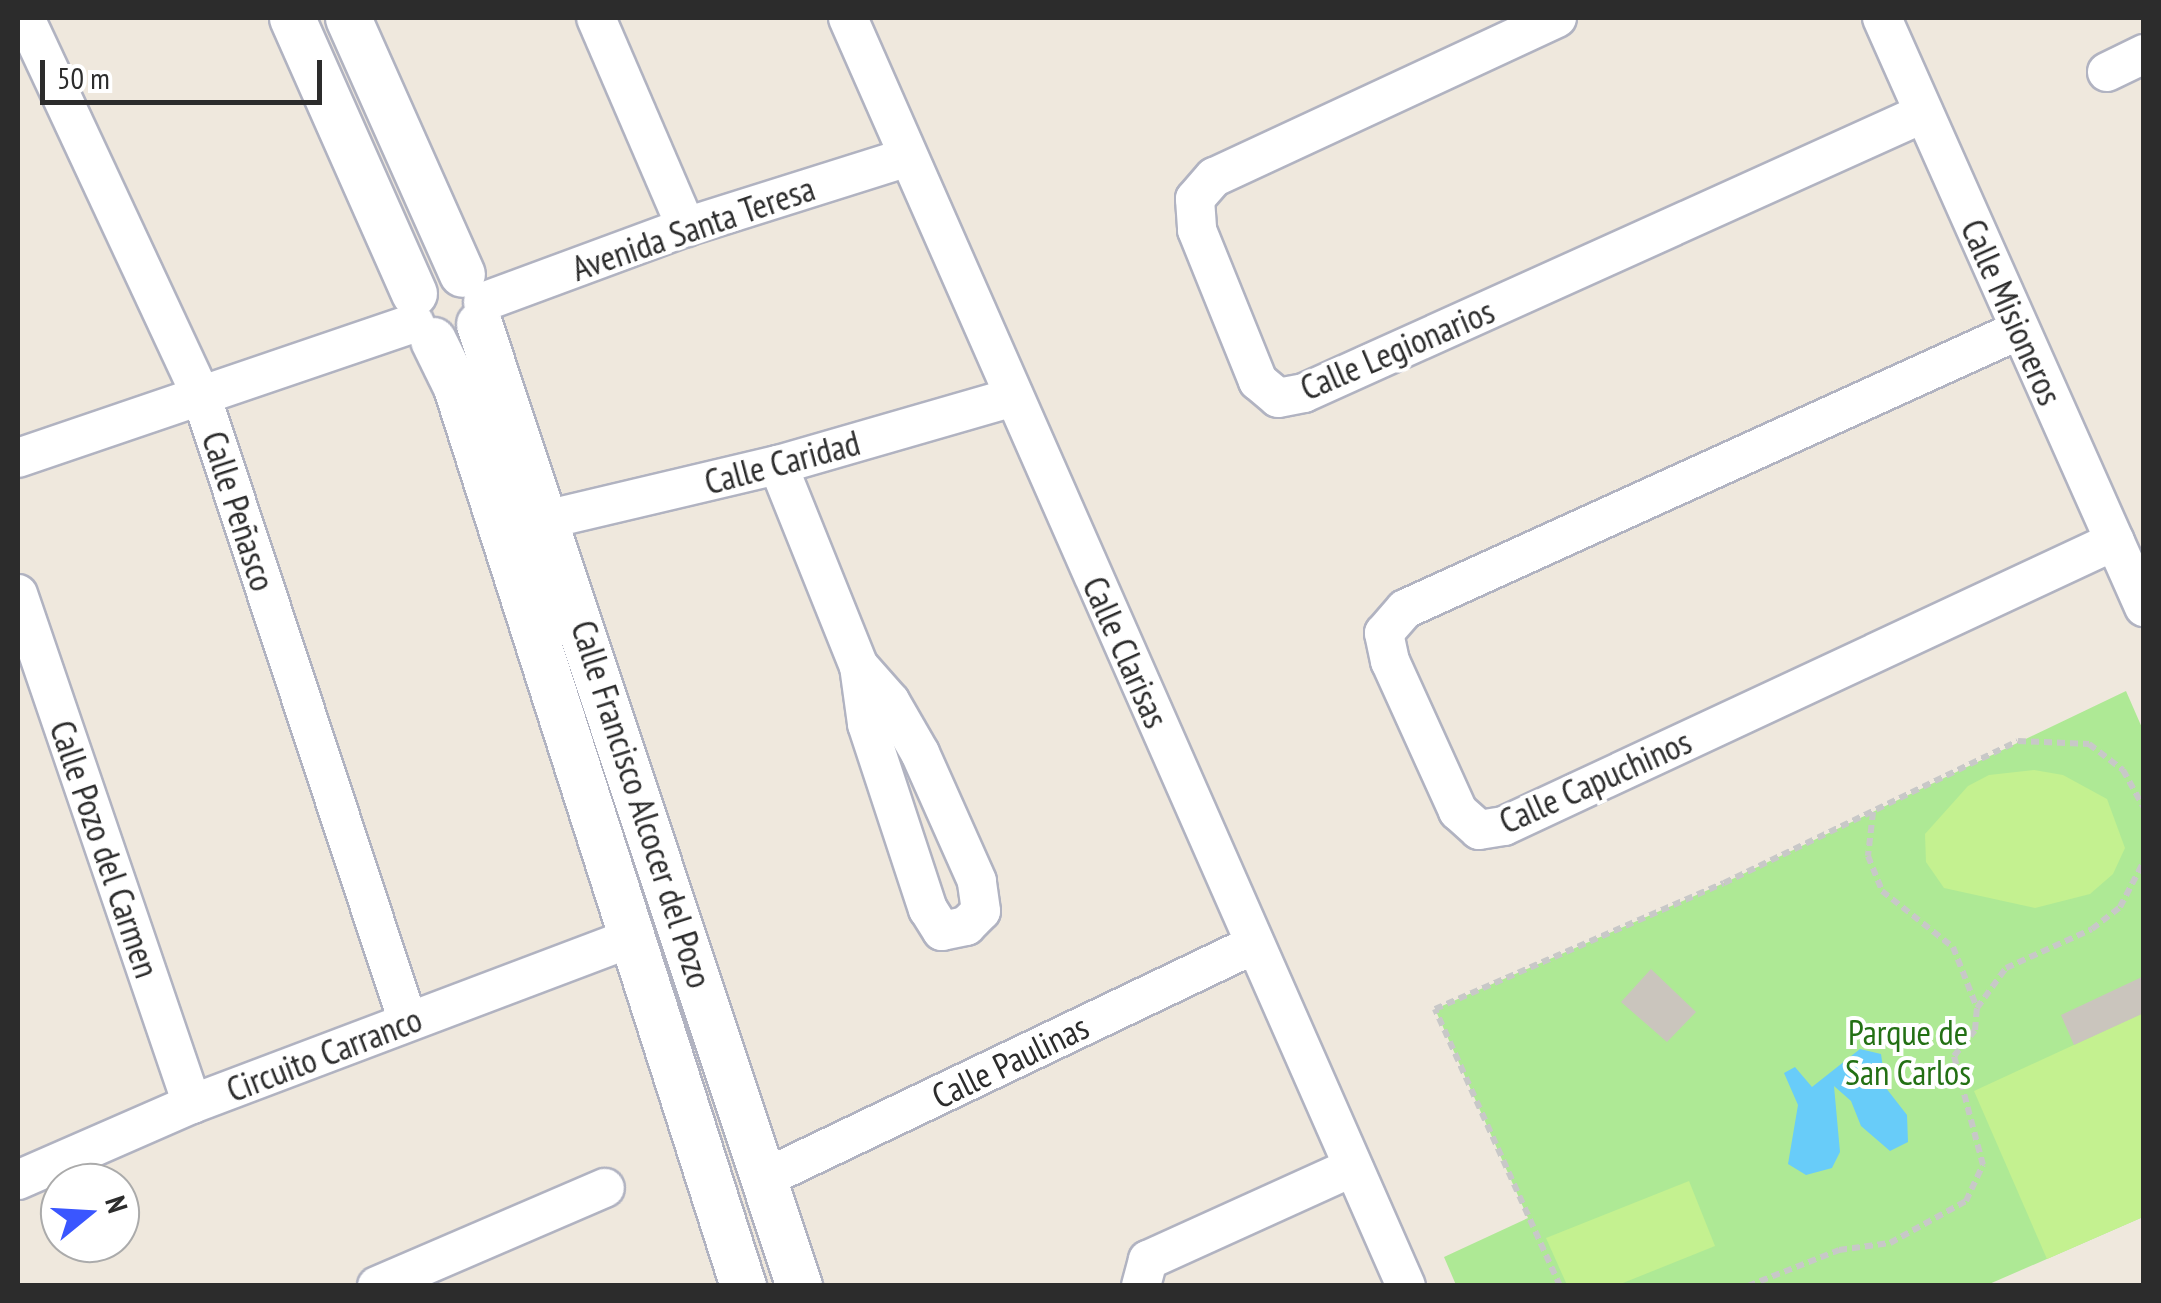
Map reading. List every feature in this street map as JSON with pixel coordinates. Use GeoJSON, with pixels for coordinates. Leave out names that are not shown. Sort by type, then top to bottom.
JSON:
{"type":"FeatureCollection","features":[{"type":"Feature","properties":{"kind":"street","name":"Calle Peñasco"},"geometry":{"type":"LineString","coordinates":[[25,18],[201,395],[408,1022]]}},
{"type":"Feature","properties":{"kind":"street","name":"Calle Francisco Alcocer del Pozo"},"geometry":{"type":"LineString","coordinates":[[292,18],[421,319],[456,387],[743,1286]]}},
{"type":"Feature","properties":{"kind":"street","name":"Calle Francisco Alcocer del Pozo"},"geometry":{"type":"LineString","coordinates":[[348,18],[475,300],[799,1286]]}},
{"type":"Feature","properties":{"kind":"street"},"geometry":{"type":"LineString","coordinates":[[596,18],[686,227]]}},
{"type":"Feature","properties":{"kind":"street","name":"Calle Clarisas"},"geometry":{"type":"LineString","coordinates":[[848,18],[905,158],[1406,1286]]}},
{"type":"Feature","properties":{"kind":"street","name":"Calle Legionarios"},"geometry":{"type":"LineString","coordinates":[[1557,18],[1214,177],[1195,199],[1197,230],[1258,382],[1278,398],[1304,393],[1924,113]]}},
{"type":"Feature","properties":{"kind":"street","name":"Calle Misioneros"},"geometry":{"type":"LineString","coordinates":[[1882,18],[2144,607]]}},
{"type":"Feature","properties":{"kind":"street"},"geometry":{"type":"LineString","coordinates":[[2107,72],[2144,54]]}},
{"type":"Feature","properties":{"kind":"street","name":"Avenida Santa Teresa"},"geometry":{"type":"LineString","coordinates":[[475,300],[686,227],[905,158]]}},
{"type":"Feature","properties":{"kind":"street"},"geometry":{"type":"LineString","coordinates":[[438,272],[475,300],[456,342],[421,319],[438,272]]}},
{"type":"Feature","properties":{"kind":"street"},"geometry":{"type":"LineString","coordinates":[[18,458],[421,319]]}},
{"type":"Feature","properties":{"kind":"street","name":"Calle Capuchinos"},"geometry":{"type":"LineString","coordinates":[[2019,330],[1405,609],[1384,633],[1390,661],[1458,811],[1479,830],[1504,826],[2115,540]]}},
{"type":"Feature","properties":{"kind":"street","name":"Calle Caridad"},"geometry":{"type":"LineString","coordinates":[[549,519],[778,465],[1013,397]]}},
{"type":"Feature","properties":{"kind":"street"},"geometry":{"type":"LineString","coordinates":[[778,465],[860,666],[867,724],[928,909],[942,931],[966,926],[981,911],[978,881],[920,753],[890,700],[860,666]]}},
{"type":"Feature","properties":{"kind":"street","name":"Calle Pozo del Carmen"},"geometry":{"type":"LineString","coordinates":[[18,594],[192,1104]]}},
{"type":"Feature","properties":{"kind":"street","name":"Circuito Carranco"},"geometry":{"type":"LineString","coordinates":[[18,1180],[192,1104],[634,937]]}},
{"type":"Feature","properties":{"kind":"street","name":"Calle Paulinas"},"geometry":{"type":"LineString","coordinates":[[765,1178],[1256,944]]}},
{"type":"Feature","properties":{"kind":"street"},"geometry":{"type":"LineString","coordinates":[[1141,1286],[1148,1260],[1353,1167]]}},
{"type":"Feature","properties":{"kind":"street"},"geometry":{"type":"LineString","coordinates":[[377,1286],[605,1188]]}},
{"type":"Feature","properties":{"kind":"path"},"geometry":{"type":"LineString","coordinates":[[1560,1286],[1435,1009],[1874,811],[2018,741],[2050,739],[2089,744],[2123,770],[2144,808]]}},
{"type":"Feature","properties":{"kind":"path"},"geometry":{"type":"LineString","coordinates":[[1748,1286],[1839,1250],[1890,1243],[1966,1201],[1983,1165],[1954,1056],[1975,1030],[1977,1008],[1953,948],[1882,891],[1868,856],[1874,811]]}},
{"type":"Feature","properties":{"kind":"path"},"geometry":{"type":"LineString","coordinates":[[1977,1008],[2006,968],[2092,930],[2120,908],[2144,861]]}},
{"type":"Feature","properties":{"kind":"green space","name":"Parque de San Carlos"},"geometry":{"type":"Polygon","coordinates":[[[2126,691],[2143,730],[2143,1217],[1987,1285],[1456,1285],[1444,1257],[1528,1218],[1435,1009],[1724,883],[2126,691]]]}},
{"type":"Feature","properties":{"kind":"green space"},"geometry":{"type":"Polygon","coordinates":[[[2034,770],[2063,775],[2107,799],[2125,848],[2113,874],[2090,894],[2035,908],[1944,888],[1926,862],[1925,834],[1968,786],[1989,775],[2034,770]]]}},
{"type":"Feature","properties":{"kind":"green space"},"geometry":{"type":"Polygon","coordinates":[[[2143,1013],[2143,1217],[2047,1259],[1974,1091],[2143,1013]]]}},
{"type":"Feature","properties":{"kind":"green space"},"geometry":{"type":"Polygon","coordinates":[[[1689,1181],[1715,1246],[1618,1285],[1567,1285],[1546,1238],[1689,1181]]]}},
{"type":"Feature","properties":{"kind":"water"},"geometry":{"type":"Polygon","coordinates":[[[1860,1049],[1881,1054],[1886,1088],[1907,1115],[1908,1142],[1890,1151],[1861,1126],[1851,1101],[1834,1086],[1840,1152],[1832,1168],[1806,1175],[1788,1164],[1798,1105],[1784,1073],[1795,1067],[1812,1087],[1860,1049]]]}},
{"type":"Feature","properties":{"kind":"building"},"geometry":{"type":"Polygon","coordinates":[[[1651,969],[1696,1012],[1667,1042],[1621,1002],[1651,969]]]}},
{"type":"Feature","properties":{"kind":"building"},"geometry":{"type":"Polygon","coordinates":[[[2144,976],[2144,1013],[2074,1045],[2061,1015],[2144,976]]]}}]}
